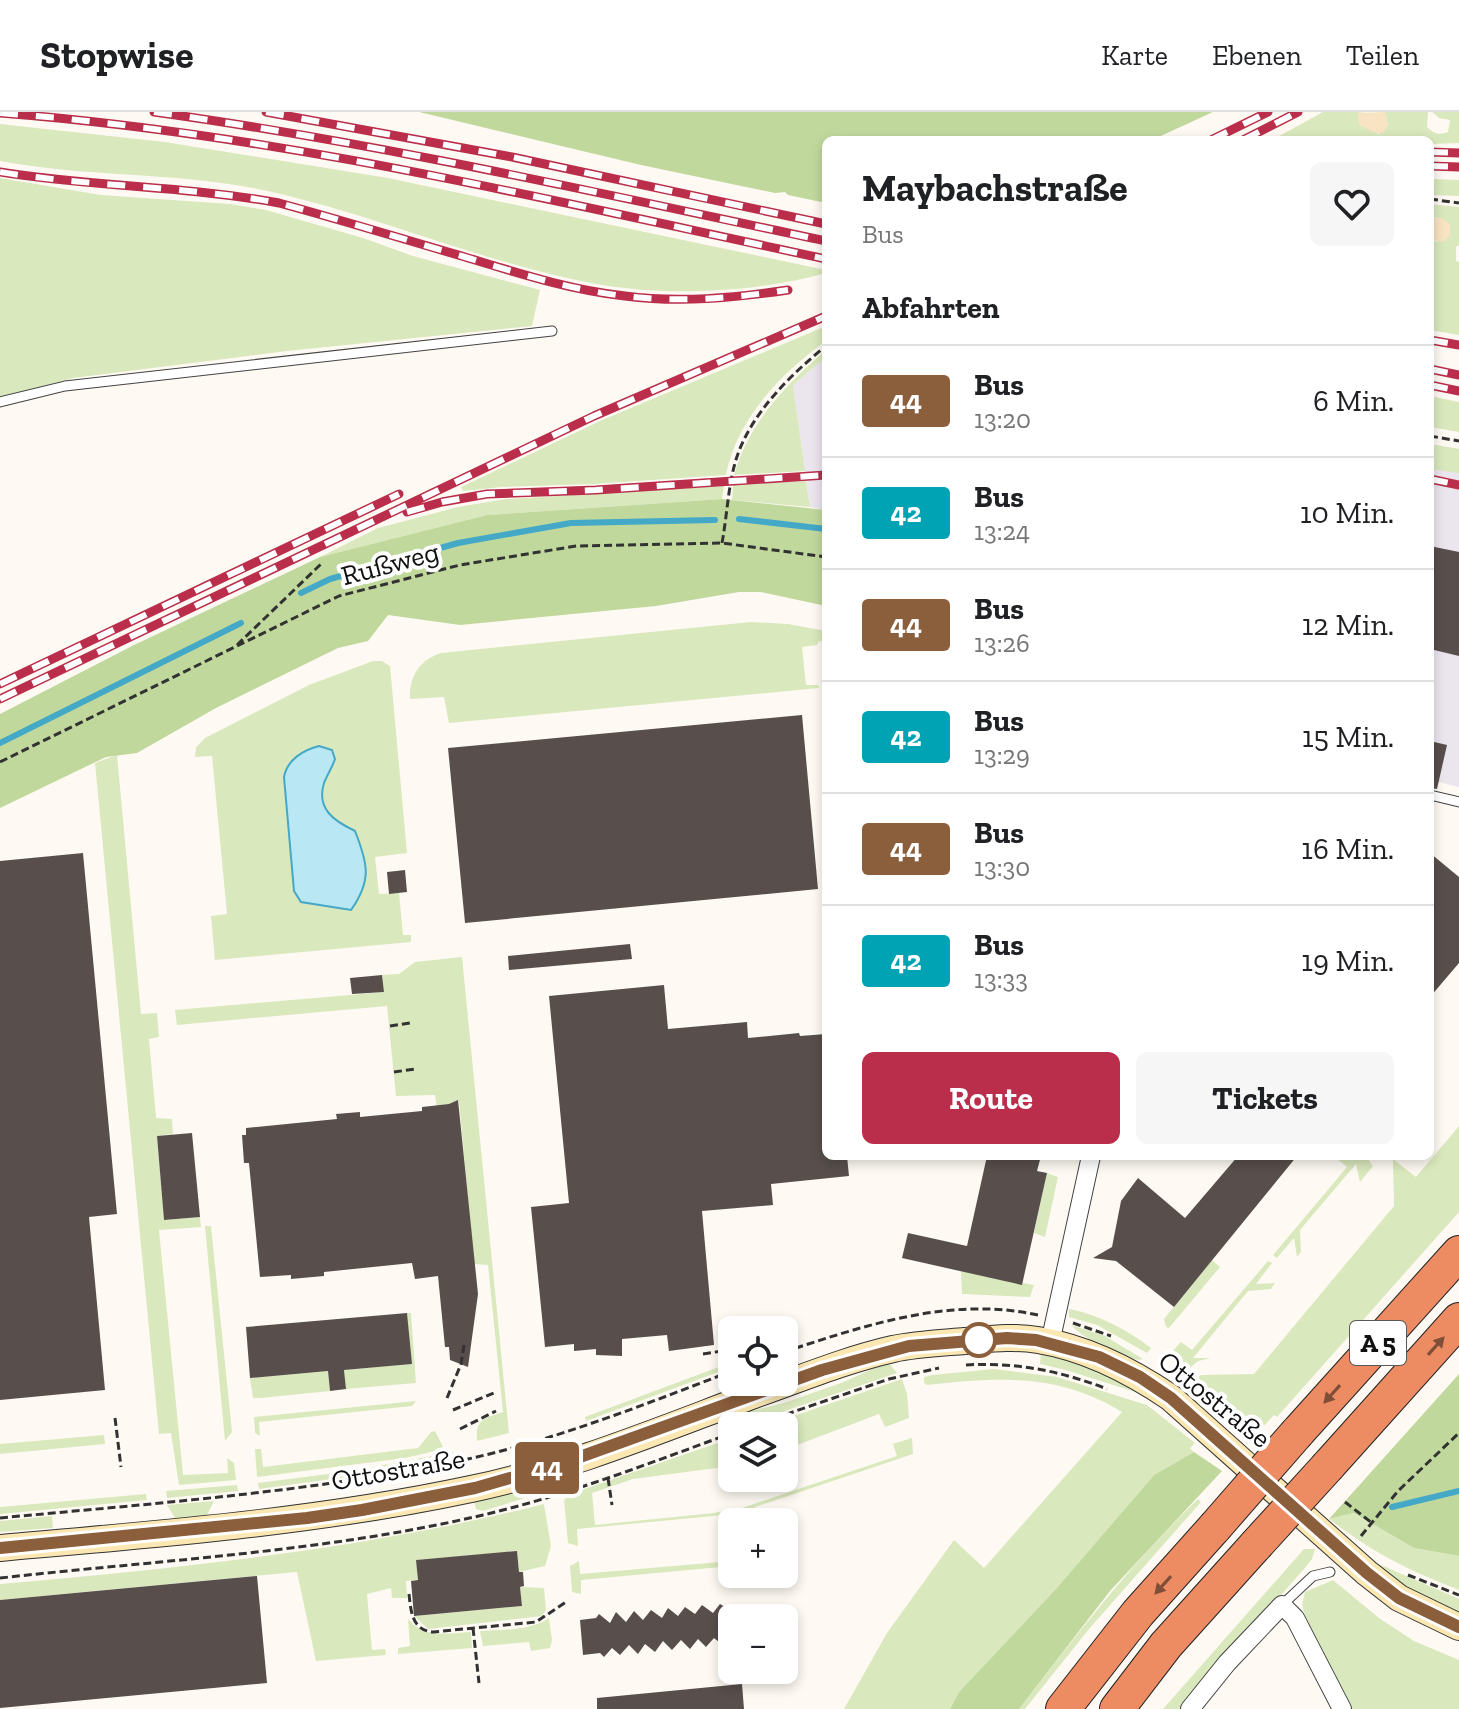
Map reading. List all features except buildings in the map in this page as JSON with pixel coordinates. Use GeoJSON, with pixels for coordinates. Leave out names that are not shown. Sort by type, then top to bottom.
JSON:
{"type":"FeatureCollection","features":[{"type":"Feature","properties":{"kind":"highway","name":"A 5"},"geometry":{"type":"LineString","coordinates":[[1063,1709],[1138,1613],[1459,1253]]}},
{"type":"Feature","properties":{"kind":"highway","name":"A 5"},"geometry":{"type":"LineString","coordinates":[[1117,1709],[1166,1645],[1459,1320]]}},
{"type":"Feature","properties":{"kind":"main road","name":"Ottostraße"},"geometry":{"type":"LineString","coordinates":[[0,1548],[307,1518],[461,1491],[557,1465],[822,1370],[894,1349],[1007,1338],[1050,1343],[1099,1357],[1140,1377],[1171,1398],[1367,1573],[1399,1598],[1459,1627]]}},
{"type":"Feature","properties":{"kind":"street"},"geometry":{"type":"LineString","coordinates":[[1050,1343],[1090,1160]]}},
{"type":"Feature","properties":{"kind":"street"},"geometry":{"type":"LineString","coordinates":[[1190,1709],[1227,1663],[1282,1605],[1295,1618],[1342,1709]]}},
{"type":"Feature","properties":{"kind":"lane"},"geometry":{"type":"LineString","coordinates":[[0,402],[65,386],[552,331]]}},
{"type":"Feature","properties":{"kind":"lane"},"geometry":{"type":"LineString","coordinates":[[1434,796],[1459,802]]}},
{"type":"Feature","properties":{"kind":"lane"},"geometry":{"type":"LineString","coordinates":[[1282,1605],[1313,1576],[1330,1572]]}},
{"type":"Feature","properties":{"kind":"path"},"geometry":{"type":"LineString","coordinates":[[1434,200],[1459,203]]}},
{"type":"Feature","properties":{"kind":"path"},"geometry":{"type":"LineString","coordinates":[[722,543],[731,480],[742,443],[766,406],[822,349]]}},
{"type":"Feature","properties":{"kind":"path"},"geometry":{"type":"LineString","coordinates":[[1434,437],[1459,441]]}},
{"type":"Feature","properties":{"kind":"path","name":"Rußweg"},"geometry":{"type":"LineString","coordinates":[[0,762],[339,596],[460,565],[576,546],[722,543],[822,556]]}},
{"type":"Feature","properties":{"kind":"path"},"geometry":{"type":"LineString","coordinates":[[234,647],[321,564]]}},
{"type":"Feature","properties":{"kind":"path"},"geometry":{"type":"LineString","coordinates":[[390,1026],[410,1023]]}},
{"type":"Feature","properties":{"kind":"path"},"geometry":{"type":"LineString","coordinates":[[394,1072],[415,1069]]}},
{"type":"Feature","properties":{"kind":"path"},"geometry":{"type":"LineString","coordinates":[[447,1398],[461,1364],[464,1345]]}},
{"type":"Feature","properties":{"kind":"path"},"geometry":{"type":"LineString","coordinates":[[703,1354],[718,1352]]}},
{"type":"Feature","properties":{"kind":"path"},"geometry":{"type":"LineString","coordinates":[[956,1366],[1033,1367],[1106,1388]]}},
{"type":"Feature","properties":{"kind":"path"},"geometry":{"type":"LineString","coordinates":[[793,1412],[889,1379],[945,1367]]}},
{"type":"Feature","properties":{"kind":"path"},"geometry":{"type":"LineString","coordinates":[[0,1518],[249,1493],[459,1460],[528,1444],[718,1376]]}},
{"type":"Feature","properties":{"kind":"path"},"geometry":{"type":"LineString","coordinates":[[453,1410],[496,1392]]}},
{"type":"Feature","properties":{"kind":"path"},"geometry":{"type":"LineString","coordinates":[[460,1429],[496,1411]]}},
{"type":"Feature","properties":{"kind":"path"},"geometry":{"type":"LineString","coordinates":[[115,1418],[121,1467]]}},
{"type":"Feature","properties":{"kind":"path"},"geometry":{"type":"LineString","coordinates":[[1355,1546],[1398,1491],[1459,1433]]}},
{"type":"Feature","properties":{"kind":"path"},"geometry":{"type":"LineString","coordinates":[[608,1478],[612,1505]]}},
{"type":"Feature","properties":{"kind":"path"},"geometry":{"type":"LineString","coordinates":[[1345,1502],[1372,1523]]}},
{"type":"Feature","properties":{"kind":"path"},"geometry":{"type":"LineString","coordinates":[[409,1594],[412,1619],[425,1631],[536,1622],[566,1602]]}},
{"type":"Feature","properties":{"kind":"path"},"geometry":{"type":"LineString","coordinates":[[473,1628],[479,1683]]}},
{"type":"Feature","properties":{"kind":"shaded area"},"geometry":{"type":"Polygon","coordinates":[[[822,360],[822,509],[810,507],[793,385],[822,360]]]}},
{"type":"Feature","properties":{"kind":"shaded area"},"geometry":{"type":"Polygon","coordinates":[[[1434,445],[1459,449],[1459,787],[1434,781],[1434,445]]]}},
{"type":"Feature","properties":{"kind":"green space"},"geometry":{"type":"Polygon","coordinates":[[[419,112],[1213,112],[1161,136],[822,136],[822,202],[785,192],[775,193],[641,165],[419,112]]]}},
{"type":"Feature","properties":{"kind":"green space"},"geometry":{"type":"Polygon","coordinates":[[[1323,112],[1366,112],[1358,113],[1370,130],[1379,134],[1388,125],[1385,112],[1428,112],[1427,127],[1439,134],[1448,132],[1450,120],[1439,118],[1432,112],[1459,112],[1459,143],[1434,144],[1434,136],[1279,136],[1323,112]]]}},
{"type":"Feature","properties":{"kind":"green space"},"geometry":{"type":"Polygon","coordinates":[[[0,124],[165,142],[388,178],[822,269],[822,274],[770,285],[709,291],[619,287],[548,274],[338,209],[253,188],[0,161],[0,124]]]}},
{"type":"Feature","properties":{"kind":"green space"},"geometry":{"type":"Polygon","coordinates":[[[0,178],[101,195],[230,204],[266,210],[413,256],[540,290],[532,326],[287,351],[73,378],[0,397],[0,178]]]}},
{"type":"Feature","properties":{"kind":"green space"},"geometry":{"type":"Polygon","coordinates":[[[1434,179],[1459,180],[1459,196],[1434,195],[1434,179]]]}},
{"type":"Feature","properties":{"kind":"green space"},"geometry":{"type":"Polygon","coordinates":[[[1434,204],[1459,207],[1456,261],[1459,262],[1459,335],[1434,331],[1434,241],[1437,242],[1442,218],[1434,217],[1434,204]]]}},
{"type":"Feature","properties":{"kind":"green space"},"geometry":{"type":"Polygon","coordinates":[[[822,328],[822,344],[777,383],[751,416],[740,435],[726,475],[463,491],[461,487],[600,421],[822,328]]]}},
{"type":"Feature","properties":{"kind":"green space"},"geometry":{"type":"Polygon","coordinates":[[[822,354],[822,360],[793,385],[805,471],[734,475],[740,456],[759,422],[797,377],[822,354]]]}},
{"type":"Feature","properties":{"kind":"green space"},"geometry":{"type":"Polygon","coordinates":[[[1434,397],[1459,402],[1459,432],[1434,428],[1434,397]]]}},
{"type":"Feature","properties":{"kind":"green space"},"geometry":{"type":"Polygon","coordinates":[[[1434,445],[1459,449],[1459,473],[1434,470],[1434,445]]]}},
{"type":"Feature","properties":{"kind":"green space"},"geometry":{"type":"Polygon","coordinates":[[[806,481],[810,507],[732,500],[733,485],[806,481]]]}},
{"type":"Feature","properties":{"kind":"green space"},"geometry":{"type":"Polygon","coordinates":[[[724,486],[722,499],[487,515],[320,557],[378,528],[458,507],[506,499],[724,486]]]}},
{"type":"Feature","properties":{"kind":"green space"},"geometry":{"type":"Polygon","coordinates":[[[722,499],[822,510],[822,605],[761,592],[739,592],[656,606],[460,625],[388,615],[368,641],[338,648],[216,708],[137,753],[106,757],[0,808],[0,714],[134,645],[320,557],[487,515],[722,499]]]}},
{"type":"Feature","properties":{"kind":"green space"},"geometry":{"type":"Polygon","coordinates":[[[751,622],[822,630],[822,641],[802,647],[806,685],[818,685],[819,688],[449,723],[444,697],[410,699],[411,684],[417,670],[441,653],[751,622]]]}},
{"type":"Feature","properties":{"kind":"green space"},"geometry":{"type":"Polygon","coordinates":[[[373,661],[382,661],[390,666],[407,853],[375,857],[379,894],[399,893],[403,935],[411,935],[411,942],[215,960],[211,916],[227,914],[212,756],[195,757],[196,747],[205,738],[309,685],[373,661]]]}},
{"type":"Feature","properties":{"kind":"green space"},"geometry":{"type":"Polygon","coordinates":[[[117,755],[141,1014],[157,1013],[159,1037],[149,1039],[156,1118],[172,1119],[173,1134],[157,1136],[164,1220],[200,1217],[201,1227],[159,1230],[183,1475],[228,1473],[227,1458],[234,1463],[236,1480],[179,1485],[171,1433],[159,1434],[95,763],[117,755]]]}},
{"type":"Feature","properties":{"kind":"green space"},"geometry":{"type":"Polygon","coordinates":[[[462,957],[509,1433],[477,1441],[482,1420],[503,1412],[488,1265],[474,1264],[459,1101],[437,1109],[435,1095],[396,1096],[387,1006],[177,1025],[175,1010],[384,992],[382,975],[399,974],[415,962],[462,957]]]}},
{"type":"Feature","properties":{"kind":"green space"},"geometry":{"type":"Polygon","coordinates":[[[1459,1126],[1459,1212],[1277,1417],[1274,1415],[1247,1444],[1194,1381],[1201,1375],[1254,1374],[1394,1206],[1393,1160],[1416,1177],[1430,1160],[1434,1160],[1434,1156],[1459,1126]]]}},
{"type":"Feature","properties":{"kind":"green space"},"geometry":{"type":"Polygon","coordinates":[[[1338,1160],[1369,1160],[1373,1166],[1360,1182],[1356,1164],[1300,1230],[1301,1252],[1297,1257],[1294,1238],[1277,1258],[1273,1255],[1347,1167],[1338,1160]]]}},
{"type":"Feature","properties":{"kind":"green space"},"geometry":{"type":"Polygon","coordinates":[[[1047,1173],[1058,1177],[1045,1237],[1034,1233],[1047,1173]]]}},
{"type":"Feature","properties":{"kind":"green space"},"geometry":{"type":"Polygon","coordinates":[[[205,1226],[211,1226],[232,1432],[225,1441],[205,1226]]]}},
{"type":"Feature","properties":{"kind":"green space"},"geometry":{"type":"Polygon","coordinates":[[[1212,1260],[1220,1267],[1169,1328],[1166,1327],[1164,1319],[1212,1260]]]}},
{"type":"Feature","properties":{"kind":"green space"},"geometry":{"type":"Polygon","coordinates":[[[1268,1261],[1272,1263],[1256,1284],[1275,1283],[1271,1289],[1248,1291],[1193,1358],[1211,1358],[1198,1361],[1186,1371],[1169,1355],[1181,1342],[1192,1350],[1268,1261]]]}},
{"type":"Feature","properties":{"kind":"green space"},"geometry":{"type":"Polygon","coordinates":[[[961,1271],[1034,1285],[1030,1297],[962,1294],[961,1271]]]}},
{"type":"Feature","properties":{"kind":"green space"},"geometry":{"type":"Polygon","coordinates":[[[1069,1309],[1112,1324],[1151,1348],[1147,1353],[1097,1325],[1069,1317],[1069,1309]]]}},
{"type":"Feature","properties":{"kind":"green space"},"geometry":{"type":"Polygon","coordinates":[[[407,1313],[411,1313],[416,1383],[346,1389],[344,1370],[411,1364],[407,1313]]]}},
{"type":"Feature","properties":{"kind":"green space"},"geometry":{"type":"Polygon","coordinates":[[[1071,1325],[1105,1336],[1143,1359],[1116,1354],[1071,1325]]]}},
{"type":"Feature","properties":{"kind":"green space"},"geometry":{"type":"Polygon","coordinates":[[[1041,1353],[1084,1363],[1154,1398],[1040,1364],[1041,1353]]]}},
{"type":"Feature","properties":{"kind":"green space"},"geometry":{"type":"Polygon","coordinates":[[[888,1362],[897,1373],[782,1412],[746,1412],[784,1403],[888,1362]]]}},
{"type":"Feature","properties":{"kind":"green space"},"geometry":{"type":"Polygon","coordinates":[[[718,1367],[718,1372],[586,1421],[585,1417],[718,1367]]]}},
{"type":"Feature","properties":{"kind":"green space"},"geometry":{"type":"Polygon","coordinates":[[[994,1369],[1057,1377],[1147,1405],[1195,1443],[1190,1448],[1194,1452],[1154,1475],[1055,1590],[959,1692],[950,1709],[844,1709],[887,1633],[954,1540],[984,1568],[1122,1412],[1098,1399],[1051,1384],[1003,1380],[924,1383],[924,1377],[932,1375],[994,1369]]]}},
{"type":"Feature","properties":{"kind":"green space"},"geometry":{"type":"Polygon","coordinates":[[[328,1371],[330,1391],[253,1398],[250,1378],[328,1371]]]}},
{"type":"Feature","properties":{"kind":"green space"},"geometry":{"type":"Polygon","coordinates":[[[1459,1374],[1459,1556],[1414,1548],[1353,1513],[1329,1519],[1459,1374]]]}},
{"type":"Feature","properties":{"kind":"green space"},"geometry":{"type":"Polygon","coordinates":[[[902,1379],[909,1418],[885,1427],[879,1414],[798,1445],[798,1414],[902,1379]]]}},
{"type":"Feature","properties":{"kind":"green space"},"geometry":{"type":"Polygon","coordinates":[[[416,1401],[412,1406],[259,1422],[260,1436],[255,1433],[254,1417],[416,1401]]]}},
{"type":"Feature","properties":{"kind":"green space"},"geometry":{"type":"Polygon","coordinates":[[[435,1431],[444,1449],[405,1458],[257,1477],[255,1449],[261,1449],[263,1467],[418,1448],[435,1431]]]}},
{"type":"Feature","properties":{"kind":"green space"},"geometry":{"type":"Polygon","coordinates":[[[104,1435],[105,1444],[0,1454],[0,1444],[104,1435]]]}},
{"type":"Feature","properties":{"kind":"green space"},"geometry":{"type":"Polygon","coordinates":[[[912,1438],[913,1454],[755,1507],[742,1508],[798,1492],[798,1489],[897,1456],[893,1444],[912,1438]]]}},
{"type":"Feature","properties":{"kind":"green space"},"geometry":{"type":"Polygon","coordinates":[[[718,1443],[718,1468],[633,1479],[592,1493],[595,1525],[718,1512],[718,1516],[577,1529],[578,1546],[568,1543],[564,1500],[570,1494],[718,1443]]]}},
{"type":"Feature","properties":{"kind":"green space"},"geometry":{"type":"Polygon","coordinates":[[[453,1452],[454,1458],[405,1469],[259,1489],[258,1483],[351,1471],[453,1452]]]}},
{"type":"Feature","properties":{"kind":"green space"},"geometry":{"type":"Polygon","coordinates":[[[1194,1452],[1222,1471],[1110,1591],[1019,1709],[950,1709],[959,1692],[1055,1590],[1154,1475],[1194,1452]]]}},
{"type":"Feature","properties":{"kind":"green space"},"geometry":{"type":"Polygon","coordinates":[[[237,1485],[238,1491],[167,1498],[166,1491],[237,1485]]]}},
{"type":"Feature","properties":{"kind":"green space"},"geometry":{"type":"Polygon","coordinates":[[[530,1486],[539,1488],[542,1493],[483,1511],[476,1509],[474,1501],[530,1486]]]}},
{"type":"Feature","properties":{"kind":"green space"},"geometry":{"type":"Polygon","coordinates":[[[146,1494],[147,1500],[0,1514],[0,1507],[146,1494]]]}},
{"type":"Feature","properties":{"kind":"green space"},"geometry":{"type":"Polygon","coordinates":[[[1198,1499],[1201,1502],[1089,1629],[1025,1709],[1019,1709],[1127,1574],[1198,1499]]]}},
{"type":"Feature","properties":{"kind":"green space"},"geometry":{"type":"Polygon","coordinates":[[[214,1501],[207,1515],[175,1518],[167,1505],[214,1501]]]}},
{"type":"Feature","properties":{"kind":"green space"},"geometry":{"type":"Polygon","coordinates":[[[544,1504],[551,1546],[545,1566],[519,1572],[517,1551],[417,1560],[418,1580],[406,1581],[407,1598],[392,1598],[391,1588],[367,1594],[372,1650],[385,1649],[386,1655],[316,1661],[297,1572],[0,1600],[0,1584],[137,1571],[342,1545],[544,1504]]]}},
{"type":"Feature","properties":{"kind":"green space"},"geometry":{"type":"Polygon","coordinates":[[[1352,1513],[1414,1548],[1459,1556],[1459,1590],[1391,1560],[1329,1519],[1352,1513]]]}},
{"type":"Feature","properties":{"kind":"green space"},"geometry":{"type":"Polygon","coordinates":[[[52,1516],[53,1528],[0,1532],[0,1521],[52,1516]]]}},
{"type":"Feature","properties":{"kind":"green space"},"geometry":{"type":"Polygon","coordinates":[[[1304,1549],[1315,1549],[1304,1569],[1180,1709],[1163,1709],[1304,1549]]]}},
{"type":"Feature","properties":{"kind":"green space"},"geometry":{"type":"Polygon","coordinates":[[[1363,1557],[1459,1599],[1459,1616],[1408,1590],[1363,1557]]]}},
{"type":"Feature","properties":{"kind":"green space"},"geometry":{"type":"Polygon","coordinates":[[[579,1561],[580,1574],[718,1562],[718,1567],[581,1580],[581,1594],[572,1592],[570,1566],[579,1561]]]}},
{"type":"Feature","properties":{"kind":"green space"},"geometry":{"type":"Polygon","coordinates":[[[1333,1580],[1379,1618],[1414,1641],[1459,1660],[1459,1709],[1350,1709],[1307,1624],[1302,1604],[1305,1592],[1333,1580]]]}},
{"type":"Feature","properties":{"kind":"green space"},"geometry":{"type":"Polygon","coordinates":[[[520,1587],[544,1588],[546,1610],[542,1616],[428,1629],[414,1616],[522,1606],[520,1587]]]}},
{"type":"Feature","properties":{"kind":"green space"},"geometry":{"type":"Polygon","coordinates":[[[549,1618],[550,1648],[531,1651],[529,1642],[483,1646],[480,1631],[525,1627],[549,1618]]]}},
{"type":"Feature","properties":{"kind":"green space"},"geometry":{"type":"Polygon","coordinates":[[[408,1619],[421,1630],[429,1632],[471,1632],[472,1648],[398,1654],[398,1648],[410,1646],[408,1619]]]}},
{"type":"Feature","properties":{"kind":"sand"},"geometry":{"type":"Polygon","coordinates":[[[1385,112],[1388,125],[1383,133],[1359,125],[1358,113],[1385,112]]]}},
{"type":"Feature","properties":{"kind":"sand"},"geometry":{"type":"Polygon","coordinates":[[[1434,217],[1442,218],[1450,224],[1450,235],[1444,242],[1434,241],[1434,217]]]}},
{"type":"Feature","properties":{"kind":"water"},"geometry":{"type":"Polygon","coordinates":[[[319,746],[332,750],[335,759],[322,792],[325,807],[340,823],[355,831],[365,863],[365,881],[351,910],[301,902],[294,891],[284,777],[288,766],[297,757],[319,746]]]}},
{"type":"Feature","properties":{"kind":"waterway"},"geometry":{"type":"LineString","coordinates":[[739,519],[822,529]]}},
{"type":"Feature","properties":{"kind":"waterway"},"geometry":{"type":"LineString","coordinates":[[301,593],[330,579],[458,543],[571,523],[715,520]]}},
{"type":"Feature","properties":{"kind":"waterway"},"geometry":{"type":"LineString","coordinates":[[0,743],[241,623]]}},
{"type":"Feature","properties":{"kind":"waterway"},"geometry":{"type":"LineString","coordinates":[[1392,1507],[1459,1491]]}},
{"type":"Feature","properties":{"kind":"railway"},"geometry":{"type":"LineString","coordinates":[[154,112],[407,154],[822,240]]}},
{"type":"Feature","properties":{"kind":"railway"},"geometry":{"type":"LineString","coordinates":[[266,112],[512,157],[822,223]]}},
{"type":"Feature","properties":{"kind":"railway"},"geometry":{"type":"LineString","coordinates":[[1219,136],[1268,112]]}},
{"type":"Feature","properties":{"kind":"railway"},"geometry":{"type":"LineString","coordinates":[[1251,136],[1298,112]]}},
{"type":"Feature","properties":{"kind":"railway"},"geometry":{"type":"LineString","coordinates":[[0,113],[104,123],[312,153],[518,193],[822,258]]}},
{"type":"Feature","properties":{"kind":"railway"},"geometry":{"type":"LineString","coordinates":[[1434,152],[1459,153]]}},
{"type":"Feature","properties":{"kind":"railway"},"geometry":{"type":"LineString","coordinates":[[1434,166],[1459,167]]}},
{"type":"Feature","properties":{"kind":"railway"},"geometry":{"type":"LineString","coordinates":[[0,172],[279,203],[524,275],[605,293],[686,299],[788,290]]}},
{"type":"Feature","properties":{"kind":"railway"},"geometry":{"type":"LineString","coordinates":[[0,699],[594,416],[822,318]]}},
{"type":"Feature","properties":{"kind":"railway"},"geometry":{"type":"LineString","coordinates":[[1434,341],[1459,345]]}},
{"type":"Feature","properties":{"kind":"railway"},"geometry":{"type":"LineString","coordinates":[[1434,370],[1459,375]]}},
{"type":"Feature","properties":{"kind":"railway"},"geometry":{"type":"LineString","coordinates":[[1434,386],[1459,391]]}},
{"type":"Feature","properties":{"kind":"railway"},"geometry":{"type":"LineString","coordinates":[[407,512],[487,494],[822,475]]}},
{"type":"Feature","properties":{"kind":"railway"},"geometry":{"type":"LineString","coordinates":[[1434,480],[1459,485]]}},
{"type":"Feature","properties":{"kind":"railway"},"geometry":{"type":"LineString","coordinates":[[0,684],[399,494]]}},
{"type":"Feature","properties":{"kind":"bus line","name":"44"},"geometry":{"type":"LineString","coordinates":[[0,1548],[307,1518],[475,1488],[563,1463],[822,1370],[881,1352],[909,1346],[1007,1338],[1036,1340],[1071,1348],[1099,1357],[1140,1377],[1171,1398],[1367,1573],[1399,1598],[1459,1627]]}}]}
